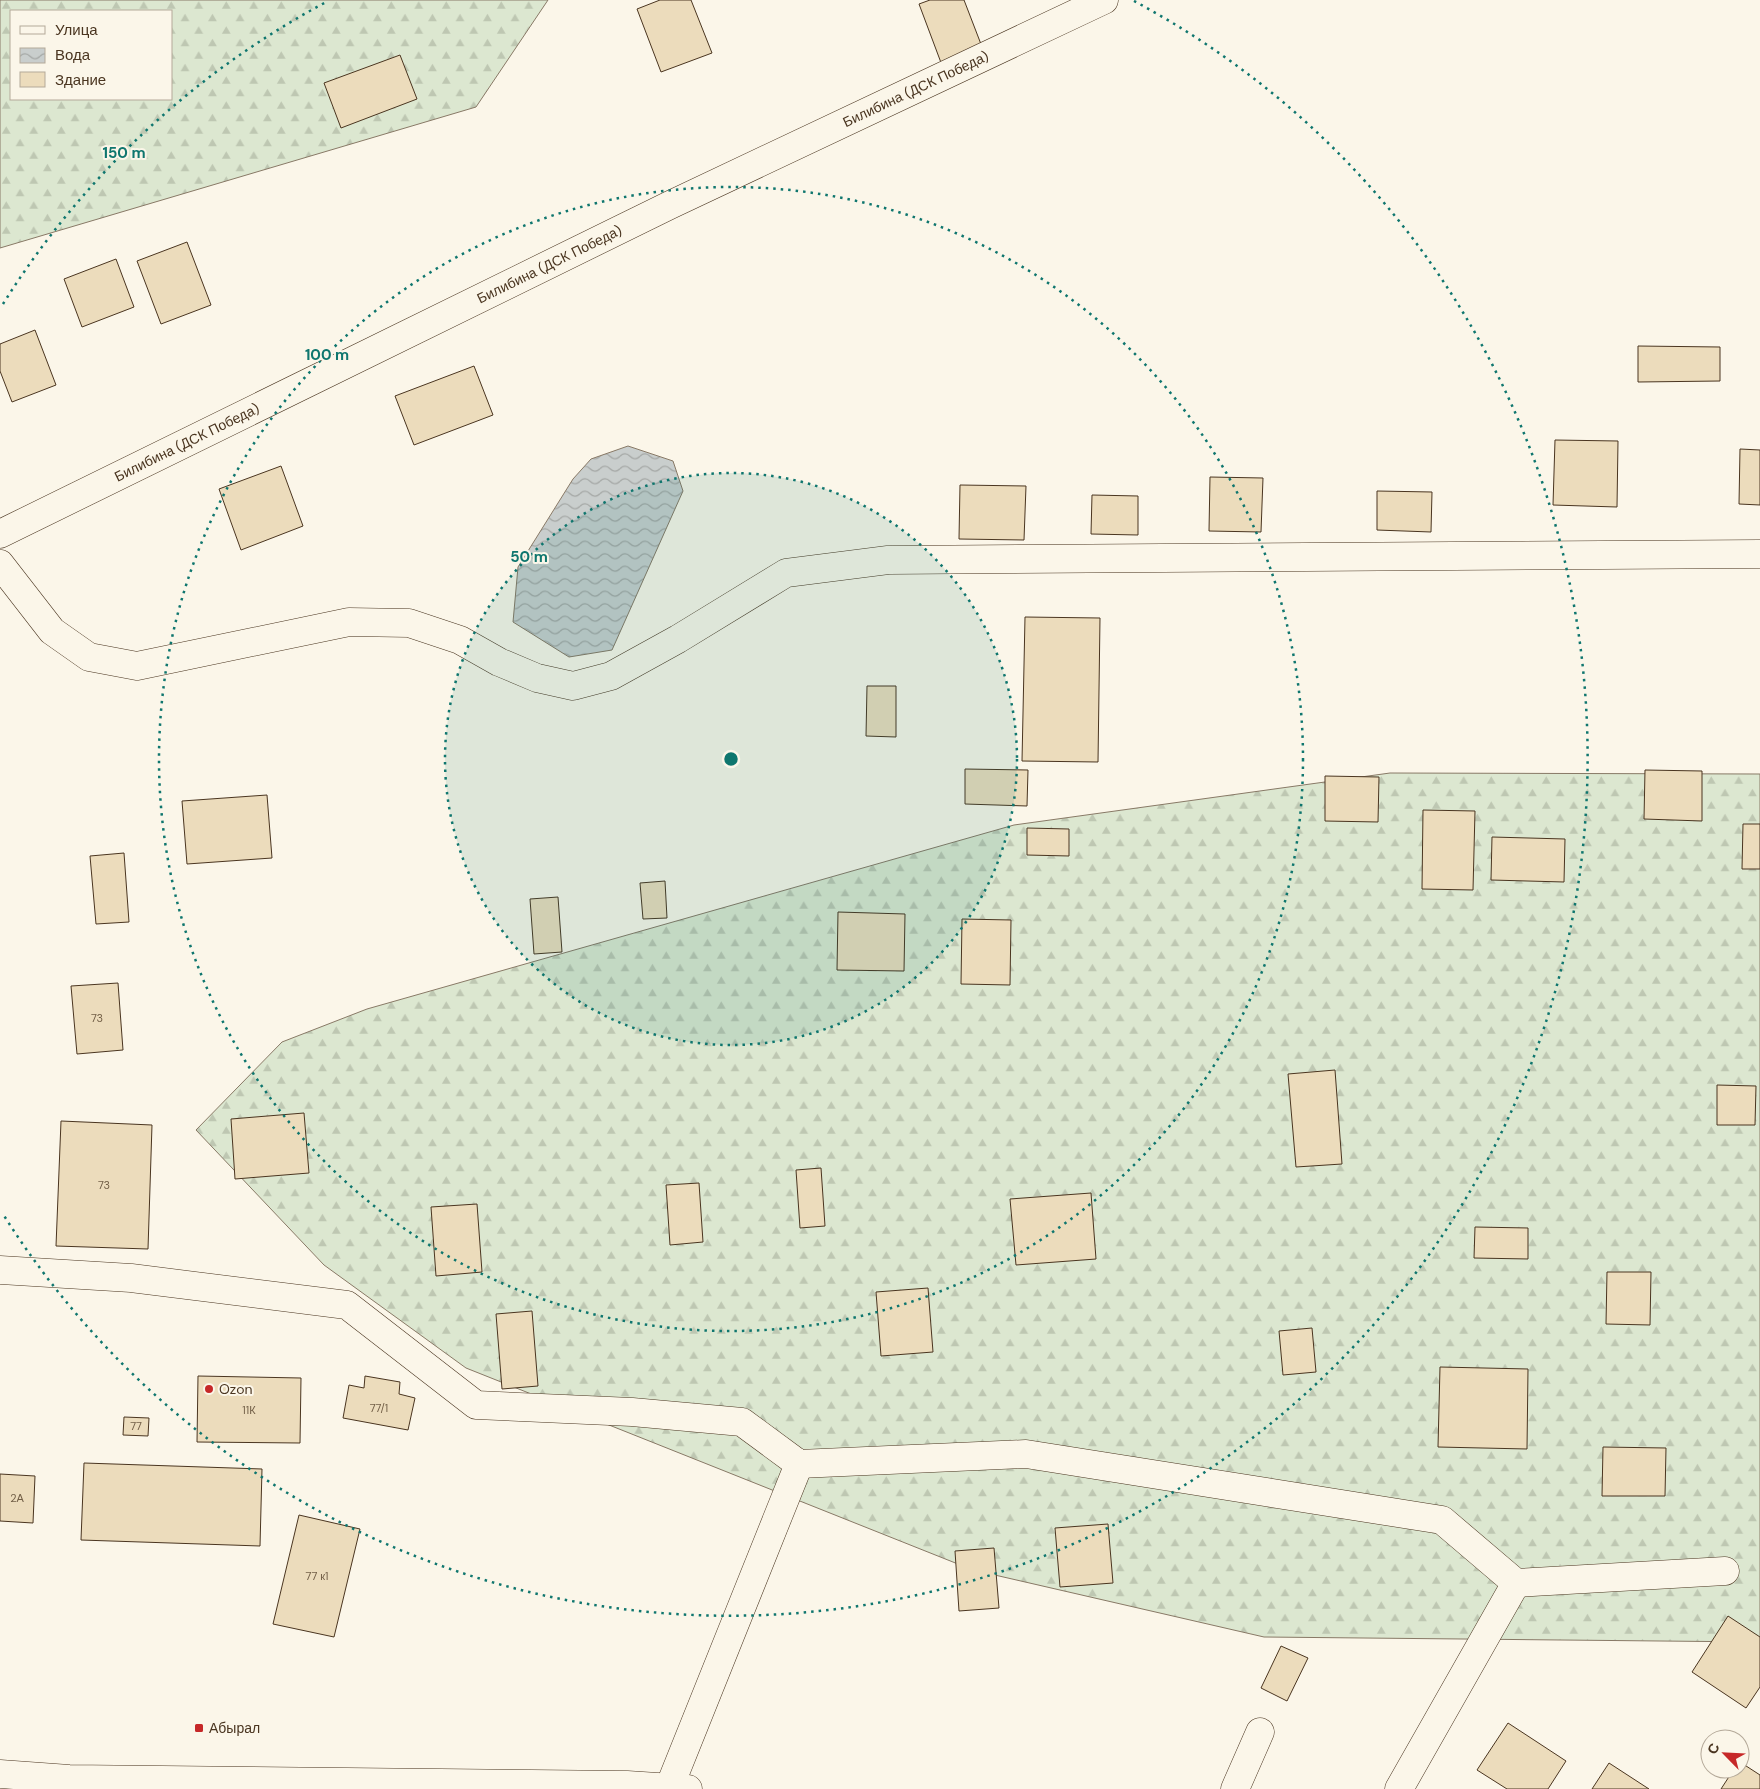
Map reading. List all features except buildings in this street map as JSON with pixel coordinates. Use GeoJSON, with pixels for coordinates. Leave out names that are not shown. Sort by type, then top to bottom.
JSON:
{"type":"FeatureCollection","features":[{"type":"Feature","properties":{"kind":"street","name":"Билибина (ДСК Победа)"},"geometry":{"type":"LineString","coordinates":[[0,534],[670,205],[1104,0]]}},
{"type":"Feature","properties":{"kind":"street"},"geometry":{"type":"LineString","coordinates":[[0,564],[52,631],[89,658],[137,666],[349,622],[409,623],[460,640],[499,662],[537,678],[573,686],[611,676],[678,639],[786,573],[888,560],[1760,554]]}},
{"type":"Feature","properties":{"kind":"street"},"geometry":{"type":"LineString","coordinates":[[0,1270],[131,1278],[347,1305],[476,1405],[632,1412],[742,1422],[799,1464],[1026,1454],[1442,1520],[1516,1584],[1725,1571]]}},
{"type":"Feature","properties":{"kind":"street"},"geometry":{"type":"LineString","coordinates":[[0,1774],[69,1779],[627,1785],[679,1788],[799,1464]]}},
{"type":"Feature","properties":{"kind":"street"},"geometry":{"type":"LineString","coordinates":[[1399,1789],[1516,1584]]}},
{"type":"Feature","properties":{"kind":"street"},"geometry":{"type":"LineString","coordinates":[[1235,1789],[1260,1732]]}},
{"type":"Feature","properties":{"kind":"green space"},"geometry":{"type":"Polygon","coordinates":[[[0,0],[548,0],[476,107],[0,248],[0,0]]]}},
{"type":"Feature","properties":{"kind":"green space"},"geometry":{"type":"Polygon","coordinates":[[[1390,773],[1760,774],[1760,1642],[1264,1637],[973,1570],[466,1368],[324,1265],[196,1130],[282,1042],[367,1009],[1014,825],[1390,773]]]}},
{"type":"Feature","properties":{"kind":"water"},"geometry":{"type":"Polygon","coordinates":[[[628,446],[673,461],[683,491],[612,650],[569,657],[513,622],[518,567],[573,479],[591,459],[628,446]]]}},
{"type":"Feature","properties":{"kind":"place","name":"Ozon"},"geometry":{"type":"Point","coordinates":[209,1389]}},
{"type":"Feature","properties":{"kind":"place","name":"Абырал"},"geometry":{"type":"Point","coordinates":[199,1728]}}]}
